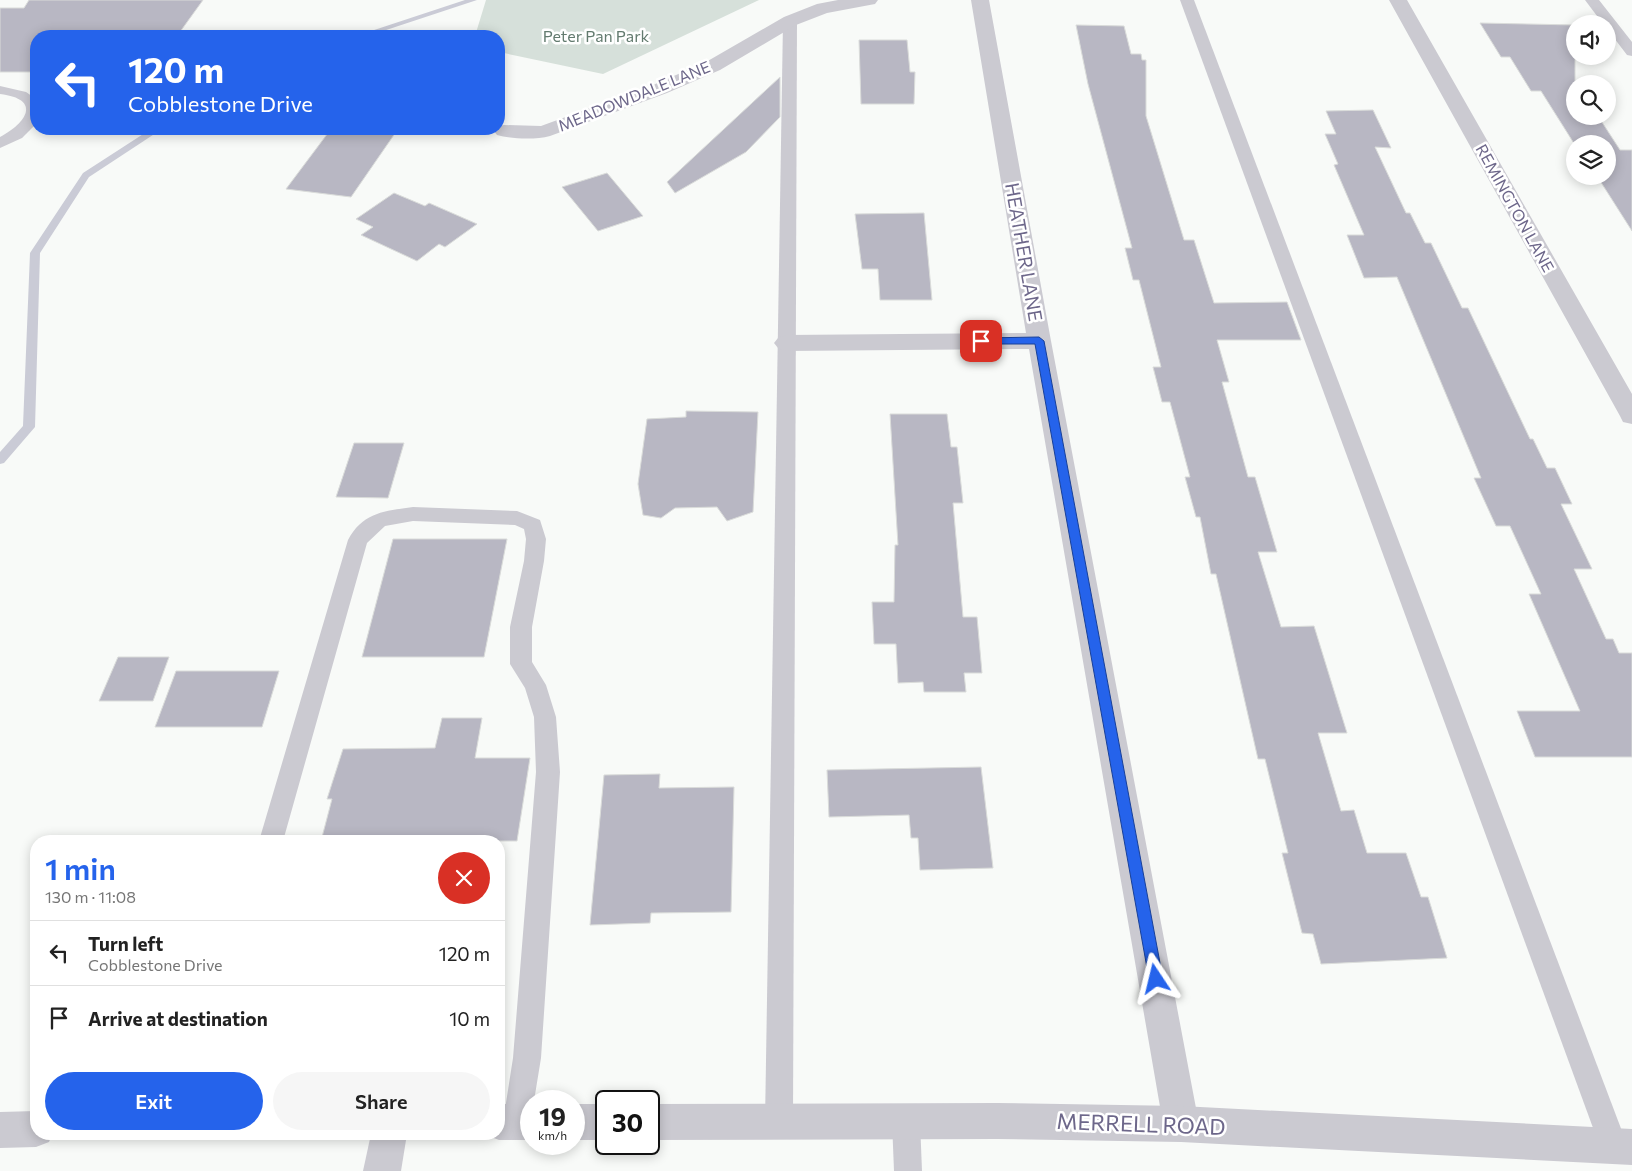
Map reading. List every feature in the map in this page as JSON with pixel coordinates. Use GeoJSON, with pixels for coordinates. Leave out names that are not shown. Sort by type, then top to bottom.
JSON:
{"type":"FeatureCollection","features":[{"type":"Feature","properties":{"kind":"street","name":"MEADOWDALE LANE"},"geometry":{"type":"LineString","coordinates":[[505,131],[543,132],[660,89],[713,66],[790,21],[823,8],[869,0]]}},
{"type":"Feature","properties":{"kind":"street","name":"HEATHER LANE"},"geometry":{"type":"LineString","coordinates":[[980,0],[1039,341],[1182,1124]]}},
{"type":"Feature","properties":{"kind":"street","name":"REMINGTON LANE"},"geometry":{"type":"LineString","coordinates":[[1398,0],[1632,416]]}},
{"type":"Feature","properties":{"kind":"street"},"geometry":{"type":"LineString","coordinates":[[786,343],[1039,341]]}},
{"type":"Feature","properties":{"kind":"street","name":"MERRELL ROAD"},"geometry":{"type":"LineString","coordinates":[[660,1122],[997,1121],[1182,1124],[1623,1147]]}},
{"type":"Feature","properties":{"kind":"street"},"geometry":{"type":"LineString","coordinates":[[0,1130],[30,1129]]}},
{"type":"Feature","properties":{"kind":"street"},"geometry":{"type":"LineString","coordinates":[[382,1171],[388,1140]]}},
{"type":"Feature","properties":{"kind":"lane"},"geometry":{"type":"LineString","coordinates":[[1187,0],[1623,1147]]}},
{"type":"Feature","properties":{"kind":"lane"},"geometry":{"type":"LineString","coordinates":[[1592,0],[1632,52]]}},
{"type":"Feature","properties":{"kind":"lane"},"geometry":{"type":"LineString","coordinates":[[779,1122],[790,21]]}},
{"type":"Feature","properties":{"kind":"lane"},"geometry":{"type":"LineString","coordinates":[[0,90],[22,94],[30,100]]}},
{"type":"Feature","properties":{"kind":"lane"},"geometry":{"type":"LineString","coordinates":[[0,143],[30,123]]}},
{"type":"Feature","properties":{"kind":"lane"},"geometry":{"type":"LineString","coordinates":[[273,835],[358,540],[379,520],[413,514],[517,518],[533,525],[536,538],[534,561],[521,627],[521,664],[534,686],[545,717],[548,772],[527,1058],[516,1122]]}},
{"type":"Feature","properties":{"kind":"lane"},"geometry":{"type":"LineString","coordinates":[[906,1121],[908,1171]]}},
{"type":"Feature","properties":{"kind":"green space","name":"Peter Pan Park"},"geometry":{"type":"Polygon","coordinates":[[[486,0],[759,0],[603,74],[505,53],[505,30],[477,30],[486,0]]]}},
{"type":"Feature","properties":{"kind":"building"},"geometry":{"type":"Polygon","coordinates":[[[29,0],[203,0],[181,30],[30,30],[30,72],[0,72],[0,8],[24,8],[29,0]]]}},
{"type":"Feature","properties":{"kind":"building"},"geometry":{"type":"Polygon","coordinates":[[[1480,23],[1566,25],[1566,65],[1575,65],[1575,75],[1566,75],[1566,125],[1604,125],[1610,135],[1569,135],[1541,91],[1531,91],[1510,57],[1501,57],[1480,23]]]}},
{"type":"Feature","properties":{"kind":"building"},"geometry":{"type":"Polygon","coordinates":[[[1076,25],[1124,26],[1131,54],[1141,54],[1142,60],[1146,60],[1146,116],[1184,240],[1194,240],[1214,303],[1287,302],[1301,340],[1217,340],[1229,382],[1222,382],[1248,477],[1255,477],[1277,552],[1258,552],[1281,627],[1314,626],[1347,733],[1318,733],[1341,811],[1354,810],[1367,853],[1406,853],[1421,897],[1428,897],[1447,958],[1321,964],[1313,934],[1302,933],[1282,853],[1288,853],[1265,759],[1258,759],[1216,574],[1211,574],[1200,517],[1196,517],[1185,477],[1190,477],[1170,402],[1162,402],[1153,367],[1161,367],[1139,280],[1133,280],[1125,248],[1132,248],[1088,84],[1076,25]]]}},
{"type":"Feature","properties":{"kind":"building"},"geometry":{"type":"Polygon","coordinates":[[[859,40],[907,40],[910,72],[915,72],[914,104],[861,104],[859,40]]]}},
{"type":"Feature","properties":{"kind":"building"},"geometry":{"type":"Polygon","coordinates":[[[780,77],[780,117],[746,152],[675,193],[667,182],[780,77]]]}},
{"type":"Feature","properties":{"kind":"building"},"geometry":{"type":"Polygon","coordinates":[[[1373,110],[1391,148],[1375,147],[1406,213],[1410,213],[1425,243],[1431,243],[1462,308],[1468,308],[1530,439],[1533,439],[1547,468],[1555,468],[1572,504],[1561,504],[1592,569],[1574,569],[1606,639],[1613,639],[1619,653],[1632,653],[1632,757],[1535,757],[1517,711],[1580,711],[1529,594],[1541,594],[1510,526],[1496,526],[1474,478],[1481,478],[1397,277],[1364,278],[1347,235],[1364,235],[1334,165],[1338,164],[1325,134],[1336,134],[1326,111],[1373,110]]]}},
{"type":"Feature","properties":{"kind":"building"},"geometry":{"type":"Polygon","coordinates":[[[326,135],[394,135],[351,197],[286,189],[326,135]]]}},
{"type":"Feature","properties":{"kind":"building"},"geometry":{"type":"Polygon","coordinates":[[[1616,144],[1620,150],[1632,150],[1632,231],[1603,185],[1616,185],[1616,144]]]}},
{"type":"Feature","properties":{"kind":"building"},"geometry":{"type":"Polygon","coordinates":[[[607,173],[643,216],[598,231],[562,187],[607,173]]]}},
{"type":"Feature","properties":{"kind":"building"},"geometry":{"type":"Polygon","coordinates":[[[394,193],[425,206],[429,203],[477,224],[445,247],[439,244],[417,261],[361,235],[373,227],[356,219],[394,193]]]}},
{"type":"Feature","properties":{"kind":"building"},"geometry":{"type":"Polygon","coordinates":[[[924,213],[932,300],[880,300],[878,269],[862,269],[855,214],[924,213]]]}},
{"type":"Feature","properties":{"kind":"building"},"geometry":{"type":"Polygon","coordinates":[[[686,411],[758,412],[753,512],[727,521],[717,507],[675,508],[661,518],[643,515],[638,484],[647,419],[686,417],[686,411]]]}},
{"type":"Feature","properties":{"kind":"building"},"geometry":{"type":"Polygon","coordinates":[[[890,414],[947,414],[951,447],[957,447],[963,503],[953,503],[963,617],[977,617],[982,673],[964,673],[966,692],[924,692],[923,682],[898,683],[896,644],[874,644],[872,602],[894,602],[895,545],[898,545],[890,414]]]}},
{"type":"Feature","properties":{"kind":"building"},"geometry":{"type":"Polygon","coordinates":[[[354,443],[404,443],[388,498],[336,497],[354,443]]]}},
{"type":"Feature","properties":{"kind":"building"},"geometry":{"type":"Polygon","coordinates":[[[393,539],[507,539],[484,657],[362,657],[393,539]]]}},
{"type":"Feature","properties":{"kind":"building"},"geometry":{"type":"Polygon","coordinates":[[[118,657],[169,657],[153,701],[99,701],[118,657]]]}},
{"type":"Feature","properties":{"kind":"building"},"geometry":{"type":"Polygon","coordinates":[[[176,671],[279,671],[262,727],[155,727],[176,671]]]}},
{"type":"Feature","properties":{"kind":"building"},"geometry":{"type":"Polygon","coordinates":[[[442,718],[482,718],[475,758],[530,758],[517,841],[505,841],[505,835],[323,835],[332,799],[327,799],[343,749],[435,748],[442,718]]]}},
{"type":"Feature","properties":{"kind":"building"},"geometry":{"type":"Polygon","coordinates":[[[981,767],[993,868],[920,870],[918,838],[911,838],[909,815],[829,817],[827,770],[981,767]]]}},
{"type":"Feature","properties":{"kind":"building"},"geometry":{"type":"Polygon","coordinates":[[[660,774],[659,788],[734,787],[731,912],[651,913],[650,923],[590,925],[604,775],[660,774]]]}},
{"type":"Feature","properties":{"kind":"waterway"},"geometry":{"type":"LineString","coordinates":[[379,30],[473,0]]}},
{"type":"Feature","properties":{"kind":"waterway"},"geometry":{"type":"LineString","coordinates":[[0,460],[29,427],[35,253],[86,175],[148,135]]}},
{"type":"Feature","properties":{"kind":"route"},"geometry":{"type":"LineString","coordinates":[[981,341],[1039,341],[1156,979]]}}]}
